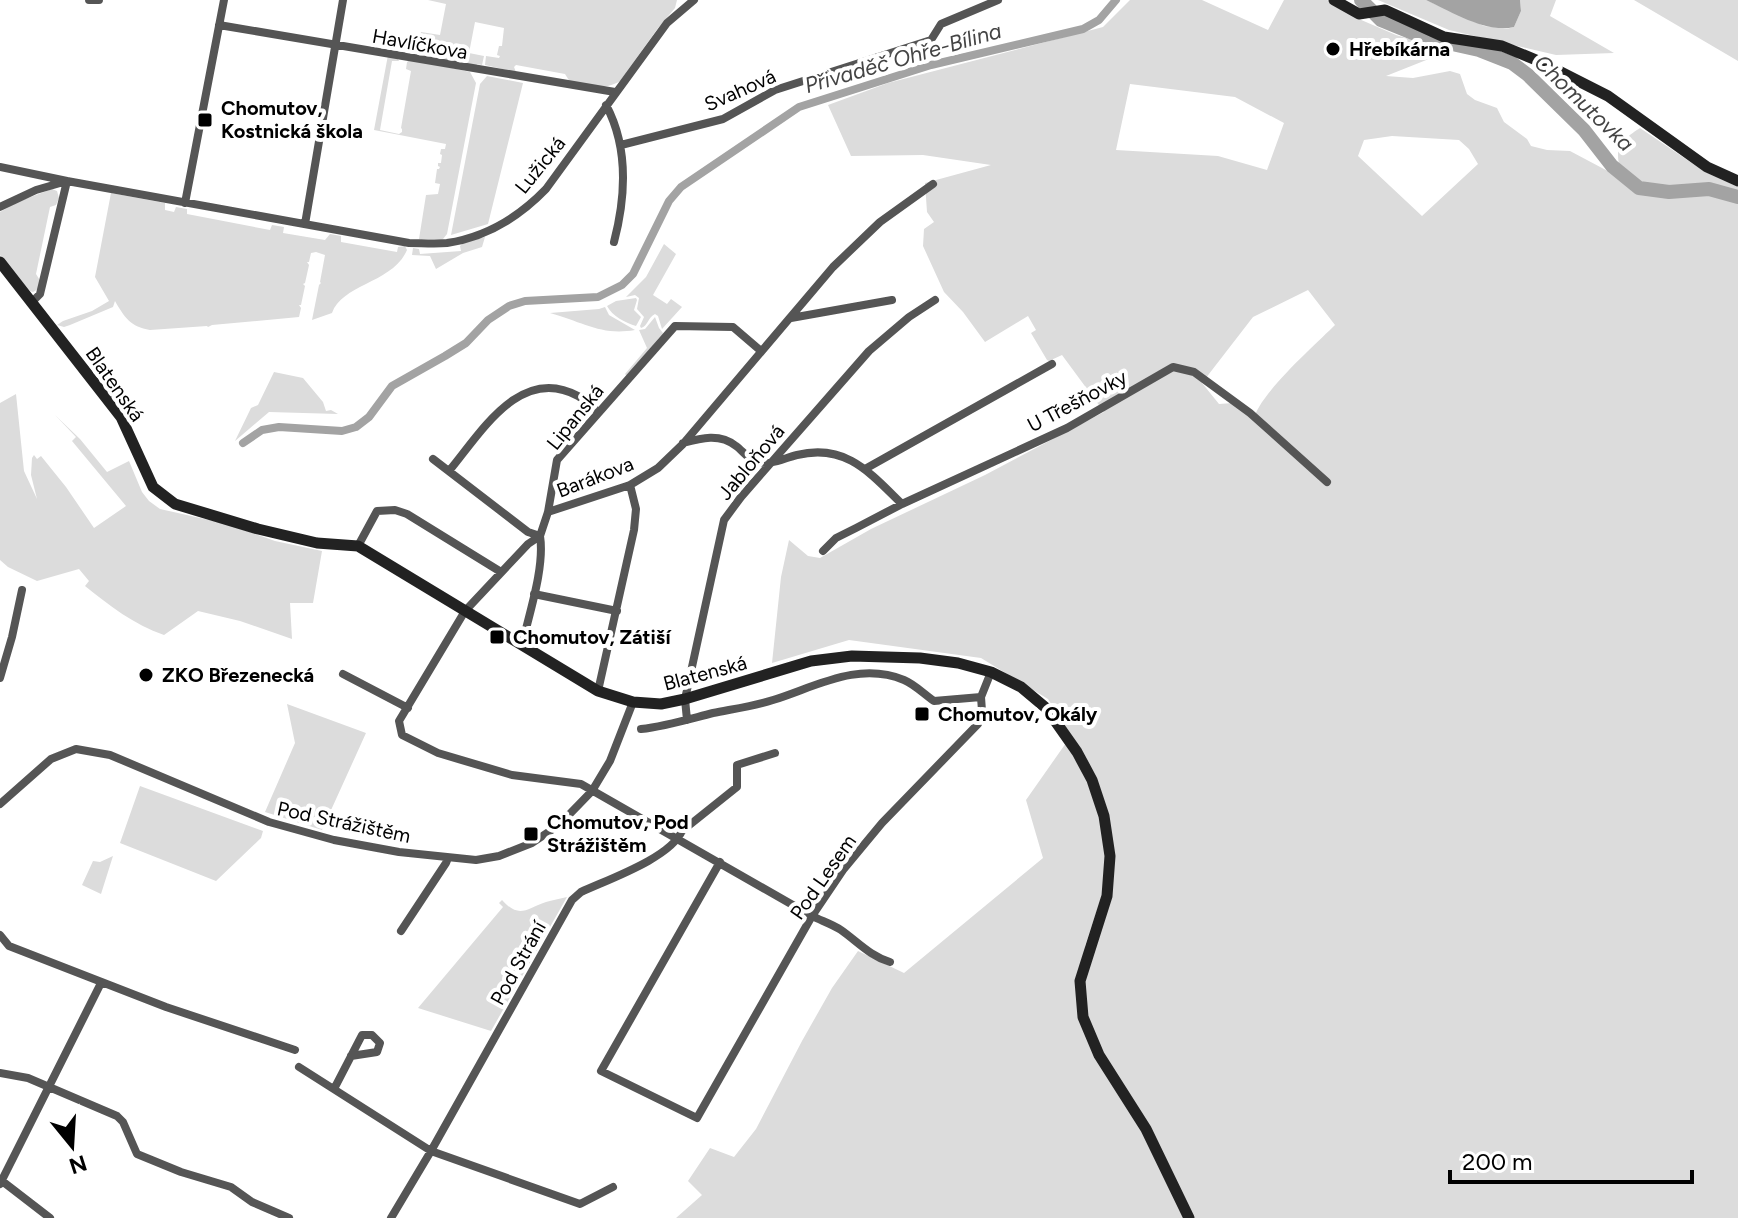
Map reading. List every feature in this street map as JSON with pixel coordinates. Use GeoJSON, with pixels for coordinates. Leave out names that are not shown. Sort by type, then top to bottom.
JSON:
{"type":"FeatureCollection","features":[{"type":"Feature","properties":{"kind":"street"},"geometry":{"type":"LineString","coordinates":[[89,0],[99,0]]}},
{"type":"Feature","properties":{"kind":"street"},"geometry":{"type":"LineString","coordinates":[[185,203],[224,0]]}},
{"type":"Feature","properties":{"kind":"street"},"geometry":{"type":"LineString","coordinates":[[305,224],[343,0]]}},
{"type":"Feature","properties":{"kind":"street","name":"Svahová"},"geometry":{"type":"LineString","coordinates":[[621,145],[723,119],[775,90],[931,40],[941,24],[998,0]]}},
{"type":"Feature","properties":{"kind":"street"},"geometry":{"type":"LineString","coordinates":[[1334,0],[1359,14],[1385,10],[1444,37],[1502,46],[1541,62],[1608,96],[1707,167],[1738,181]]}},
{"type":"Feature","properties":{"kind":"street","name":"Lužická"},"geometry":{"type":"LineString","coordinates":[[0,167],[409,243],[446,243],[471,237],[500,226],[528,207],[546,189],[667,23],[689,1]]}},
{"type":"Feature","properties":{"kind":"street","name":"Havlíčkova"},"geometry":{"type":"LineString","coordinates":[[219,25],[615,92]]}},
{"type":"Feature","properties":{"kind":"street"},"geometry":{"type":"LineString","coordinates":[[606,105],[615,121],[621,145],[624,186],[614,242]]}},
{"type":"Feature","properties":{"kind":"street"},"geometry":{"type":"LineString","coordinates":[[0,207],[36,190],[67,181],[40,294],[32,302]]}},
{"type":"Feature","properties":{"kind":"street","name":"Barákova"},"geometry":{"type":"LineString","coordinates":[[548,512],[630,485],[658,468],[683,444],[833,267],[880,222],[933,184]]}},
{"type":"Feature","properties":{"kind":"street","name":"Blatenská"},"geometry":{"type":"LineString","coordinates":[[0,262],[121,417],[153,487],[175,504],[317,543],[358,546],[598,691],[633,702],[661,704],[811,661],[852,656],[920,658],[958,663],[991,672],[1021,687],[1046,708],[1077,752],[1092,780],[1104,816],[1110,856],[1107,896],[1080,981],[1083,1017],[1099,1055],[1146,1129],[1189,1218]]}},
{"type":"Feature","properties":{"kind":"street"},"geometry":{"type":"LineString","coordinates":[[791,318],[892,300]]}},
{"type":"Feature","properties":{"kind":"street","name":"Jabloňová"},"geometry":{"type":"LineString","coordinates":[[687,720],[685,699],[724,520],[869,351],[909,317],[935,300]]}},
{"type":"Feature","properties":{"kind":"street","name":"Lipanská"},"geometry":{"type":"LineString","coordinates":[[408,708],[465,611],[528,544],[540,536],[548,512],[557,460],[675,326],[733,327],[761,351]]}},
{"type":"Feature","properties":{"kind":"street"},"geometry":{"type":"LineString","coordinates":[[865,469],[1052,364]]}},
{"type":"Feature","properties":{"kind":"street","name":"U Třešňovky"},"geometry":{"type":"LineString","coordinates":[[823,551],[836,538],[1067,428],[1173,367],[1194,372],[1250,413],[1327,482]]}},
{"type":"Feature","properties":{"kind":"street"},"geometry":{"type":"LineString","coordinates":[[449,471],[508,401],[525,392],[542,388],[562,389],[580,396],[598,412]]}},
{"type":"Feature","properties":{"kind":"street"},"geometry":{"type":"LineString","coordinates":[[683,444],[702,437],[718,438],[733,443],[754,461],[770,463],[800,454],[826,452],[857,462],[902,504]]}},
{"type":"Feature","properties":{"kind":"street"},"geometry":{"type":"LineString","coordinates":[[433,459],[528,532],[540,536],[542,548],[522,645]]}},
{"type":"Feature","properties":{"kind":"street"},"geometry":{"type":"LineString","coordinates":[[598,691],[634,530],[636,509],[630,485]]}},
{"type":"Feature","properties":{"kind":"street"},"geometry":{"type":"LineString","coordinates":[[358,546],[377,511],[395,510],[407,514],[501,572]]}},
{"type":"Feature","properties":{"kind":"street"},"geometry":{"type":"LineString","coordinates":[[0,678],[22,590]]}},
{"type":"Feature","properties":{"kind":"street"},"geometry":{"type":"LineString","coordinates":[[534,594],[617,611]]}},
{"type":"Feature","properties":{"kind":"street","name":"Pod Lesem"},"geometry":{"type":"LineString","coordinates":[[720,862],[601,1071],[697,1118],[812,916],[843,870],[882,823],[978,724],[982,711],[981,697],[991,672]]}},
{"type":"Feature","properties":{"kind":"street"},"geometry":{"type":"LineString","coordinates":[[343,674],[408,708],[399,721],[402,735],[438,753],[512,775],[581,784],[838,928],[865,950],[890,962]]}},
{"type":"Feature","properties":{"kind":"street"},"geometry":{"type":"LineString","coordinates":[[641,729],[668,726],[773,700],[825,680],[854,674],[879,674],[904,680],[934,701],[981,697]]}},
{"type":"Feature","properties":{"kind":"street","name":"Pod Strážištěm"},"geometry":{"type":"LineString","coordinates":[[0,804],[51,759],[76,749],[110,755],[269,822],[334,840],[476,860],[499,856],[532,843],[559,825],[592,791],[610,761],[633,702]]}},
{"type":"Feature","properties":{"kind":"street","name":"Pod Strání"},"geometry":{"type":"LineString","coordinates":[[391,1218],[572,900],[581,892],[664,853],[679,839],[682,831],[737,787],[737,765],[775,753]]}},
{"type":"Feature","properties":{"kind":"street"},"geometry":{"type":"LineString","coordinates":[[401,931],[448,858]]}},
{"type":"Feature","properties":{"kind":"street"},"geometry":{"type":"LineString","coordinates":[[0,935],[9,946],[101,983],[295,1050]]}},
{"type":"Feature","properties":{"kind":"street"},"geometry":{"type":"LineString","coordinates":[[50,1218],[1,1182],[101,983]]}},
{"type":"Feature","properties":{"kind":"street"},"geometry":{"type":"LineString","coordinates":[[334,1089],[351,1056]]}},
{"type":"Feature","properties":{"kind":"street"},"geometry":{"type":"LineString","coordinates":[[299,1067],[431,1151],[580,1204],[613,1187]]}},
{"type":"Feature","properties":{"kind":"street"},"geometry":{"type":"LineString","coordinates":[[0,1073],[28,1078],[117,1116],[123,1122],[137,1154],[181,1172],[231,1187],[252,1202],[289,1218]]}},
{"type":"Feature","properties":{"kind":"shaded area"},"geometry":{"type":"Polygon","coordinates":[[[428,0],[677,0],[675,8],[620,81],[602,87],[570,82],[565,74],[516,65],[516,72],[485,65],[486,56],[499,58],[497,55],[499,46],[502,46],[504,28],[475,22],[469,53],[484,56],[482,65],[416,56],[421,32],[440,35],[446,4],[428,0]]]}},
{"type":"Feature","properties":{"kind":"shaded area"},"geometry":{"type":"Polygon","coordinates":[[[1130,0],[1202,0],[1268,30],[1284,0],[1327,0],[1359,19],[1396,35],[1449,51],[1386,76],[1413,78],[1450,71],[1460,74],[1467,94],[1497,108],[1504,122],[1527,139],[1531,146],[1570,151],[1619,177],[1620,146],[1640,128],[1705,172],[1738,187],[1738,1218],[1194,1218],[1103,1053],[1087,1016],[1085,982],[1115,855],[1068,731],[1048,699],[981,658],[849,640],[772,663],[781,577],[789,540],[808,556],[820,558],[871,529],[985,475],[1104,412],[1062,355],[1047,360],[1031,333],[1036,330],[1028,316],[985,342],[944,292],[923,246],[924,229],[934,222],[927,212],[925,183],[991,165],[923,155],[851,156],[828,105],[888,83],[1103,27],[1130,0]],[[1130,84],[1116,150],[1218,156],[1267,170],[1284,123],[1235,97],[1130,84]],[[1392,136],[1364,140],[1358,156],[1422,216],[1478,164],[1459,140],[1392,136]],[[1308,290],[1253,317],[1202,383],[1219,404],[1233,403],[1254,420],[1257,410],[1276,385],[1335,325],[1308,290]]]}},
{"type":"Feature","properties":{"kind":"shaded area"},"geometry":{"type":"Polygon","coordinates":[[[1378,0],[1426,0],[1484,26],[1506,29],[1514,27],[1521,11],[1520,0],[1556,0],[1550,16],[1614,53],[1556,55],[1449,30],[1378,0]]]}},
{"type":"Feature","properties":{"kind":"shaded area"},"geometry":{"type":"Polygon","coordinates":[[[1426,0],[1520,0],[1521,11],[1514,27],[1492,27],[1426,0]]]}},
{"type":"Feature","properties":{"kind":"shaded area"},"geometry":{"type":"Polygon","coordinates":[[[1634,0],[1738,0],[1738,61],[1634,0]]]}},
{"type":"Feature","properties":{"kind":"shaded area"},"geometry":{"type":"Polygon","coordinates":[[[388,55],[397,57],[399,61],[392,61],[380,130],[402,132],[411,71],[406,69],[411,59],[470,72],[476,83],[447,234],[443,239],[419,239],[426,195],[438,194],[440,184],[435,183],[437,169],[440,167],[438,163],[441,163],[441,149],[445,149],[446,144],[374,130],[388,55]]]}},
{"type":"Feature","properties":{"kind":"shaded area"},"geometry":{"type":"Polygon","coordinates":[[[487,76],[523,83],[488,224],[451,235],[480,84],[487,76]]]}},
{"type":"Feature","properties":{"kind":"shaded area"},"geometry":{"type":"Polygon","coordinates":[[[52,189],[57,191],[59,198],[56,205],[50,207],[36,274],[41,282],[33,292],[0,255],[0,212],[52,189]]]}},
{"type":"Feature","properties":{"kind":"shaded area"},"geometry":{"type":"Polygon","coordinates":[[[111,193],[165,203],[165,210],[174,212],[176,207],[187,209],[187,214],[270,230],[272,225],[284,227],[283,233],[325,240],[330,234],[341,236],[341,242],[397,252],[398,247],[405,246],[407,250],[391,270],[346,296],[332,313],[312,320],[325,255],[316,252],[311,253],[307,262],[309,265],[299,317],[150,330],[129,320],[115,301],[113,307],[70,325],[57,325],[109,301],[95,277],[111,193]]]}},
{"type":"Feature","properties":{"kind":"shaded area"},"geometry":{"type":"Polygon","coordinates":[[[485,237],[482,247],[463,253],[436,269],[430,256],[412,255],[413,248],[419,249],[420,254],[461,251],[463,243],[485,237]]]}},
{"type":"Feature","properties":{"kind":"shaded area"},"geometry":{"type":"Polygon","coordinates":[[[664,244],[676,254],[653,295],[667,304],[671,299],[682,307],[662,329],[655,314],[641,328],[644,317],[637,309],[639,298],[635,295],[626,297],[646,277],[664,244]]]}},
{"type":"Feature","properties":{"kind":"shaded area"},"geometry":{"type":"Polygon","coordinates":[[[636,298],[634,310],[641,317],[636,326],[620,319],[607,306],[616,301],[636,298]]]}},
{"type":"Feature","properties":{"kind":"shaded area"},"geometry":{"type":"Polygon","coordinates":[[[605,307],[609,315],[635,330],[602,330],[550,313],[599,309],[605,307]]]}},
{"type":"Feature","properties":{"kind":"shaded area"},"geometry":{"type":"Polygon","coordinates":[[[655,317],[663,333],[627,376],[625,374],[647,348],[639,330],[645,329],[655,317]]]}},
{"type":"Feature","properties":{"kind":"shaded area"},"geometry":{"type":"Polygon","coordinates":[[[274,372],[303,378],[323,402],[326,411],[338,414],[269,412],[235,441],[251,408],[258,405],[274,372]]]}},
{"type":"Feature","properties":{"kind":"shaded area"},"geometry":{"type":"Polygon","coordinates":[[[16,394],[24,471],[37,499],[31,475],[34,455],[37,459],[41,456],[94,528],[126,506],[72,441],[76,437],[55,415],[80,439],[107,472],[129,461],[142,492],[160,509],[322,551],[313,603],[290,603],[292,639],[240,621],[198,611],[164,635],[132,620],[94,593],[85,586],[89,581],[79,569],[37,581],[0,560],[0,403],[16,394]]]}},
{"type":"Feature","properties":{"kind":"shaded area"},"geometry":{"type":"Polygon","coordinates":[[[287,704],[366,733],[322,830],[265,812],[295,743],[287,704]]]}},
{"type":"Feature","properties":{"kind":"shaded area"},"geometry":{"type":"Polygon","coordinates":[[[1066,743],[1088,782],[1100,817],[1106,856],[1102,895],[1085,946],[1079,1018],[1143,1131],[1184,1218],[676,1218],[702,1195],[688,1181],[710,1148],[734,1157],[756,1129],[832,988],[858,951],[904,973],[1043,858],[1026,800],[1066,743]]]}},
{"type":"Feature","properties":{"kind":"shaded area"},"geometry":{"type":"Polygon","coordinates":[[[140,786],[263,831],[261,838],[216,881],[120,843],[140,786]]]}},
{"type":"Feature","properties":{"kind":"shaded area"},"geometry":{"type":"Polygon","coordinates":[[[113,856],[101,894],[82,885],[93,861],[100,862],[113,856]]]}},
{"type":"Feature","properties":{"kind":"shaded area"},"geometry":{"type":"Polygon","coordinates":[[[567,897],[491,1031],[418,1008],[503,907],[499,903],[502,900],[513,909],[523,911],[567,897]]]}},
{"type":"Feature","properties":{"kind":"waterway","name":"Přivaděč Ohře-Bílina"},"geometry":{"type":"LineString","coordinates":[[243,443],[262,430],[279,427],[342,431],[356,427],[369,417],[392,386],[466,343],[488,320],[509,306],[525,301],[598,297],[622,285],[633,274],[669,201],[681,187],[799,107],[931,65],[1083,29],[1099,20],[1116,0]]}},
{"type":"Feature","properties":{"kind":"waterway","name":"Chomutovka"},"geometry":{"type":"LineString","coordinates":[[1361,0],[1381,20],[1425,38],[1479,50],[1512,63],[1584,130],[1612,166],[1639,188],[1669,192],[1709,189],[1738,197]]}},
{"type":"Feature","properties":{"kind":"place","name":"Hřebíkárna"},"geometry":{"type":"Point","coordinates":[1333,49]}},
{"type":"Feature","properties":{"kind":"place","name":"Chomutov, Kostnická škola"},"geometry":{"type":"Point","coordinates":[205,120]}},
{"type":"Feature","properties":{"kind":"place","name":"Chomutov, Zátiší"},"geometry":{"type":"Point","coordinates":[497,637]}},
{"type":"Feature","properties":{"kind":"place","name":"ZKO Březenecká"},"geometry":{"type":"Point","coordinates":[146,675]}},
{"type":"Feature","properties":{"kind":"place","name":"Chomutov, Okály"},"geometry":{"type":"Point","coordinates":[922,714]}},
{"type":"Feature","properties":{"kind":"place","name":"Chomutov, Pod Strážištěm"},"geometry":{"type":"Point","coordinates":[531,834]}}]}
